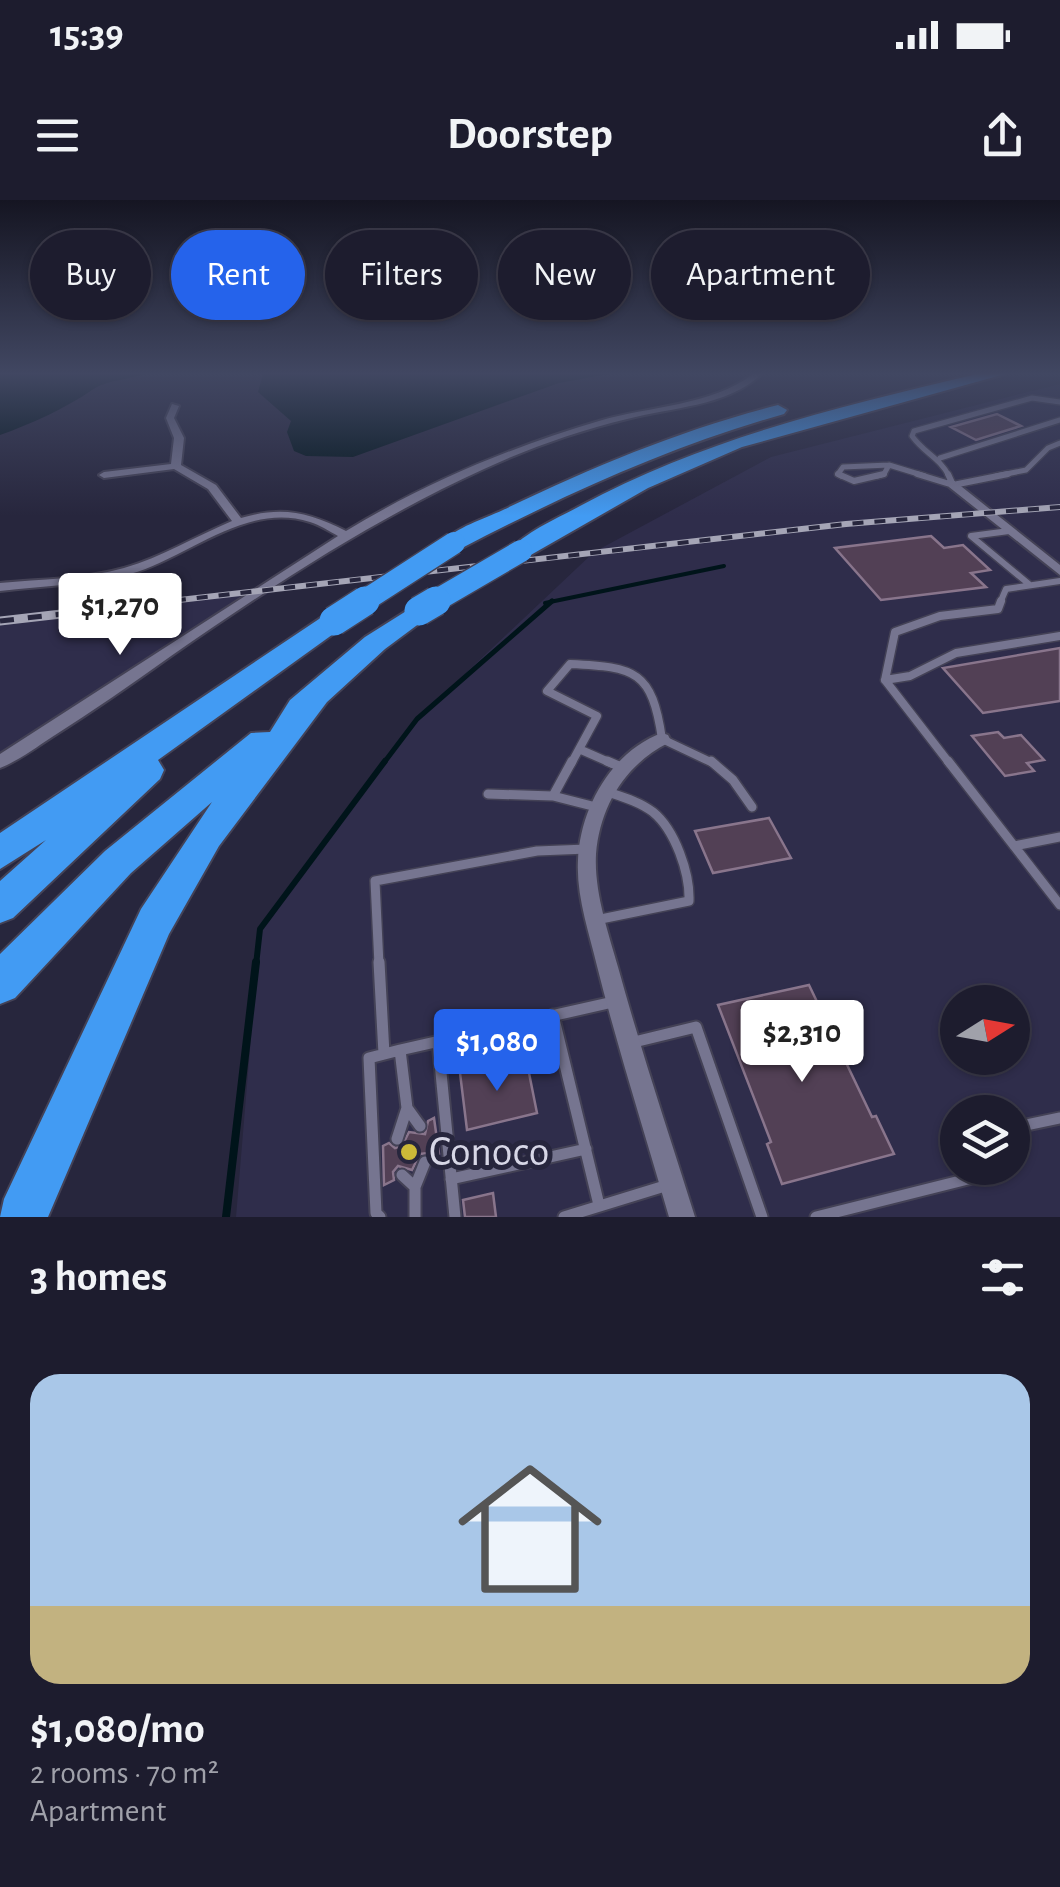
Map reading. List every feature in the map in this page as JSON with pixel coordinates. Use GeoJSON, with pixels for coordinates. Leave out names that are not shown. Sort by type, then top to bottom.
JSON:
{"type":"FeatureCollection","features":[{"type":"Feature","properties":{"kind":"highway"},"geometry":{"type":"LineString","coordinates":[[0,853],[334,621],[454,543],[586,478],[681,438],[744,421]]}},
{"type":"Feature","properties":{"kind":"highway"},"geometry":{"type":"LineString","coordinates":[[0,983],[118,862],[375,643],[420,610],[612,496],[693,460],[768,432],[810,421]]}},
{"type":"Feature","properties":{"kind":"highway"},"geometry":{"type":"LineString","coordinates":[[0,905],[264,670]]}},
{"type":"Feature","properties":{"kind":"highway"},"geometry":{"type":"LineString","coordinates":[[22,1217],[164,905],[207,834],[316,695]]}},
{"type":"Feature","properties":{"kind":"street"},"geometry":{"type":"LineString","coordinates":[[172,421],[179,438],[176,466]]}},
{"type":"Feature","properties":{"kind":"street"},"geometry":{"type":"LineString","coordinates":[[0,762],[344,535],[506,456],[608,421]]}},
{"type":"Feature","properties":{"kind":"street"},"geometry":{"type":"LineString","coordinates":[[104,475],[176,466],[212,487],[237,520]]}},
{"type":"Feature","properties":{"kind":"street"},"geometry":{"type":"LineString","coordinates":[[953,485],[1060,571]]}},
{"type":"Feature","properties":{"kind":"street"},"geometry":{"type":"LineString","coordinates":[[0,587],[126,571],[173,554],[237,520],[298,514],[319,520],[344,535]]}},
{"type":"Feature","properties":{"kind":"street"},"geometry":{"type":"LineString","coordinates":[[662,739],[639,748],[621,767],[587,849],[596,920],[682,1217]]}},
{"type":"Feature","properties":{"kind":"lane"},"geometry":{"type":"LineString","coordinates":[[948,421],[914,431],[912,436],[920,447],[940,458],[953,485]]}},
{"type":"Feature","properties":{"kind":"lane"},"geometry":{"type":"LineString","coordinates":[[940,458],[1055,421]]}},
{"type":"Feature","properties":{"kind":"lane"},"geometry":{"type":"LineString","coordinates":[[889,465],[884,474],[863,482],[848,482],[838,474],[843,467],[889,465],[953,485],[1026,470],[1048,448],[1060,443]]}},
{"type":"Feature","properties":{"kind":"lane"},"geometry":{"type":"LineString","coordinates":[[1010,531],[971,536],[1030,585]]}},
{"type":"Feature","properties":{"kind":"lane"},"geometry":{"type":"LineString","coordinates":[[1060,581],[1006,588],[998,609],[940,616],[895,632],[885,680],[1060,905]]}},
{"type":"Feature","properties":{"kind":"lane"},"geometry":{"type":"LineString","coordinates":[[885,680],[910,676],[956,653],[1060,636]]}},
{"type":"Feature","properties":{"kind":"lane"},"geometry":{"type":"LineString","coordinates":[[553,796],[597,716],[547,691],[570,664],[616,665],[639,675],[657,698],[662,739],[716,760],[736,780],[752,807]]}},
{"type":"Feature","properties":{"kind":"lane"},"geometry":{"type":"LineString","coordinates":[[579,749],[621,767]]}},
{"type":"Feature","properties":{"kind":"lane"},"geometry":{"type":"LineString","coordinates":[[488,794],[644,805],[664,820],[691,888],[689,901],[596,920]]}},
{"type":"Feature","properties":{"kind":"lane"},"geometry":{"type":"LineString","coordinates":[[1014,846],[1060,836]]}},
{"type":"Feature","properties":{"kind":"lane"},"geometry":{"type":"LineString","coordinates":[[384,1054],[375,881],[537,851],[587,849]]}},
{"type":"Feature","properties":{"kind":"lane"},"geometry":{"type":"LineString","coordinates":[[380,1217],[376,1213],[369,1058],[617,1001]]}},
{"type":"Feature","properties":{"kind":"lane"},"geometry":{"type":"LineString","coordinates":[[553,1015],[599,1205]]}},
{"type":"Feature","properties":{"kind":"lane"},"geometry":{"type":"LineString","coordinates":[[630,1043],[696,1028],[762,1217]]}},
{"type":"Feature","properties":{"kind":"lane"},"geometry":{"type":"LineString","coordinates":[[438,1042],[454,1217]]}},
{"type":"Feature","properties":{"kind":"lane"},"geometry":{"type":"LineString","coordinates":[[397,1138],[407,1108],[400,1050]]}},
{"type":"Feature","properties":{"kind":"lane"},"geometry":{"type":"LineString","coordinates":[[407,1108],[420,1126]]}},
{"type":"Feature","properties":{"kind":"lane"},"geometry":{"type":"LineString","coordinates":[[1030,1124],[1060,1118]]}},
{"type":"Feature","properties":{"kind":"lane"},"geometry":{"type":"LineString","coordinates":[[451,1178],[586,1149]]}},
{"type":"Feature","properties":{"kind":"lane"},"geometry":{"type":"LineString","coordinates":[[415,1217],[415,1187],[425,1162]]}},
{"type":"Feature","properties":{"kind":"lane"},"geometry":{"type":"LineString","coordinates":[[402,1175],[415,1187]]}},
{"type":"Feature","properties":{"kind":"lane"},"geometry":{"type":"LineString","coordinates":[[562,1217],[672,1184]]}},
{"type":"Feature","properties":{"kind":"lane"},"geometry":{"type":"LineString","coordinates":[[816,1217],[944,1185]]}},
{"type":"Feature","properties":{"kind":"shaded area"},"geometry":{"type":"Polygon","coordinates":[[[0,421],[32,421],[0,435],[0,421]]]}},
{"type":"Feature","properties":{"kind":"shaded area"},"geometry":{"type":"Polygon","coordinates":[[[291,421],[452,421],[353,457],[306,456],[294,451],[287,432],[291,421]]]}},
{"type":"Feature","properties":{"kind":"shaded area"},"geometry":{"type":"Polygon","coordinates":[[[912,421],[1060,421],[1060,1217],[236,1217],[260,929],[417,719],[594,552],[771,457],[912,421]]]}},
{"type":"Feature","properties":{"kind":"shaded area"},"geometry":{"type":"Polygon","coordinates":[[[274,590],[0,756],[0,621],[274,590]]]}},
{"type":"Feature","properties":{"kind":"building"},"geometry":{"type":"Polygon","coordinates":[[[971,421],[1012,421],[1021,426],[976,440],[951,427],[971,421]]]}},
{"type":"Feature","properties":{"kind":"building"},"geometry":{"type":"Polygon","coordinates":[[[931,536],[944,548],[963,545],[990,570],[971,573],[986,587],[881,600],[835,548],[931,536]]]}},
{"type":"Feature","properties":{"kind":"building"},"geometry":{"type":"Polygon","coordinates":[[[1060,648],[1060,701],[983,713],[943,668],[1060,648]]]}},
{"type":"Feature","properties":{"kind":"building"},"geometry":{"type":"Polygon","coordinates":[[[998,732],[1004,738],[1021,735],[1044,760],[1027,763],[1034,771],[1005,776],[972,736],[998,732]]]}},
{"type":"Feature","properties":{"kind":"building"},"geometry":{"type":"Polygon","coordinates":[[[769,818],[791,858],[713,873],[695,831],[769,818]]]}},
{"type":"Feature","properties":{"kind":"building"},"geometry":{"type":"Polygon","coordinates":[[[809,985],[872,1117],[876,1116],[894,1154],[782,1184],[767,1144],[771,1142],[718,1005],[809,985]]]}},
{"type":"Feature","properties":{"kind":"building"},"geometry":{"type":"Polygon","coordinates":[[[526,1058],[537,1113],[467,1130],[460,1073],[526,1058]]]}},
{"type":"Feature","properties":{"kind":"building"},"geometry":{"type":"Polygon","coordinates":[[[434,1118],[439,1154],[433,1158],[428,1153],[420,1154],[412,1170],[398,1166],[393,1172],[394,1180],[384,1185],[383,1146],[402,1146],[409,1132],[425,1134],[428,1121],[434,1118]]]}},
{"type":"Feature","properties":{"kind":"building"},"geometry":{"type":"Polygon","coordinates":[[[493,1193],[496,1217],[465,1217],[463,1200],[493,1193]]]}},
{"type":"Feature","properties":{"kind":"waterway"},"geometry":{"type":"LineString","coordinates":[[551,602],[724,566]]}},
{"type":"Feature","properties":{"kind":"waterway"},"geometry":{"type":"LineString","coordinates":[[383,764],[417,719],[551,602]]}},
{"type":"Feature","properties":{"kind":"waterway"},"geometry":{"type":"LineString","coordinates":[[545,603],[551,602]]}},
{"type":"Feature","properties":{"kind":"waterway"},"geometry":{"type":"LineString","coordinates":[[256,965],[260,929],[385,761]]}},
{"type":"Feature","properties":{"kind":"waterway"},"geometry":{"type":"LineString","coordinates":[[226,1217],[256,962]]}},
{"type":"Feature","properties":{"kind":"railway"},"geometry":{"type":"LineString","coordinates":[[153,603],[846,524],[1060,507]]}},
{"type":"Feature","properties":{"kind":"railway"},"geometry":{"type":"LineString","coordinates":[[0,621],[175,601]]}},
{"type":"Feature","properties":{"kind":"place","name":"Conoco"},"geometry":{"type":"Point","coordinates":[409,1152]}}]}
